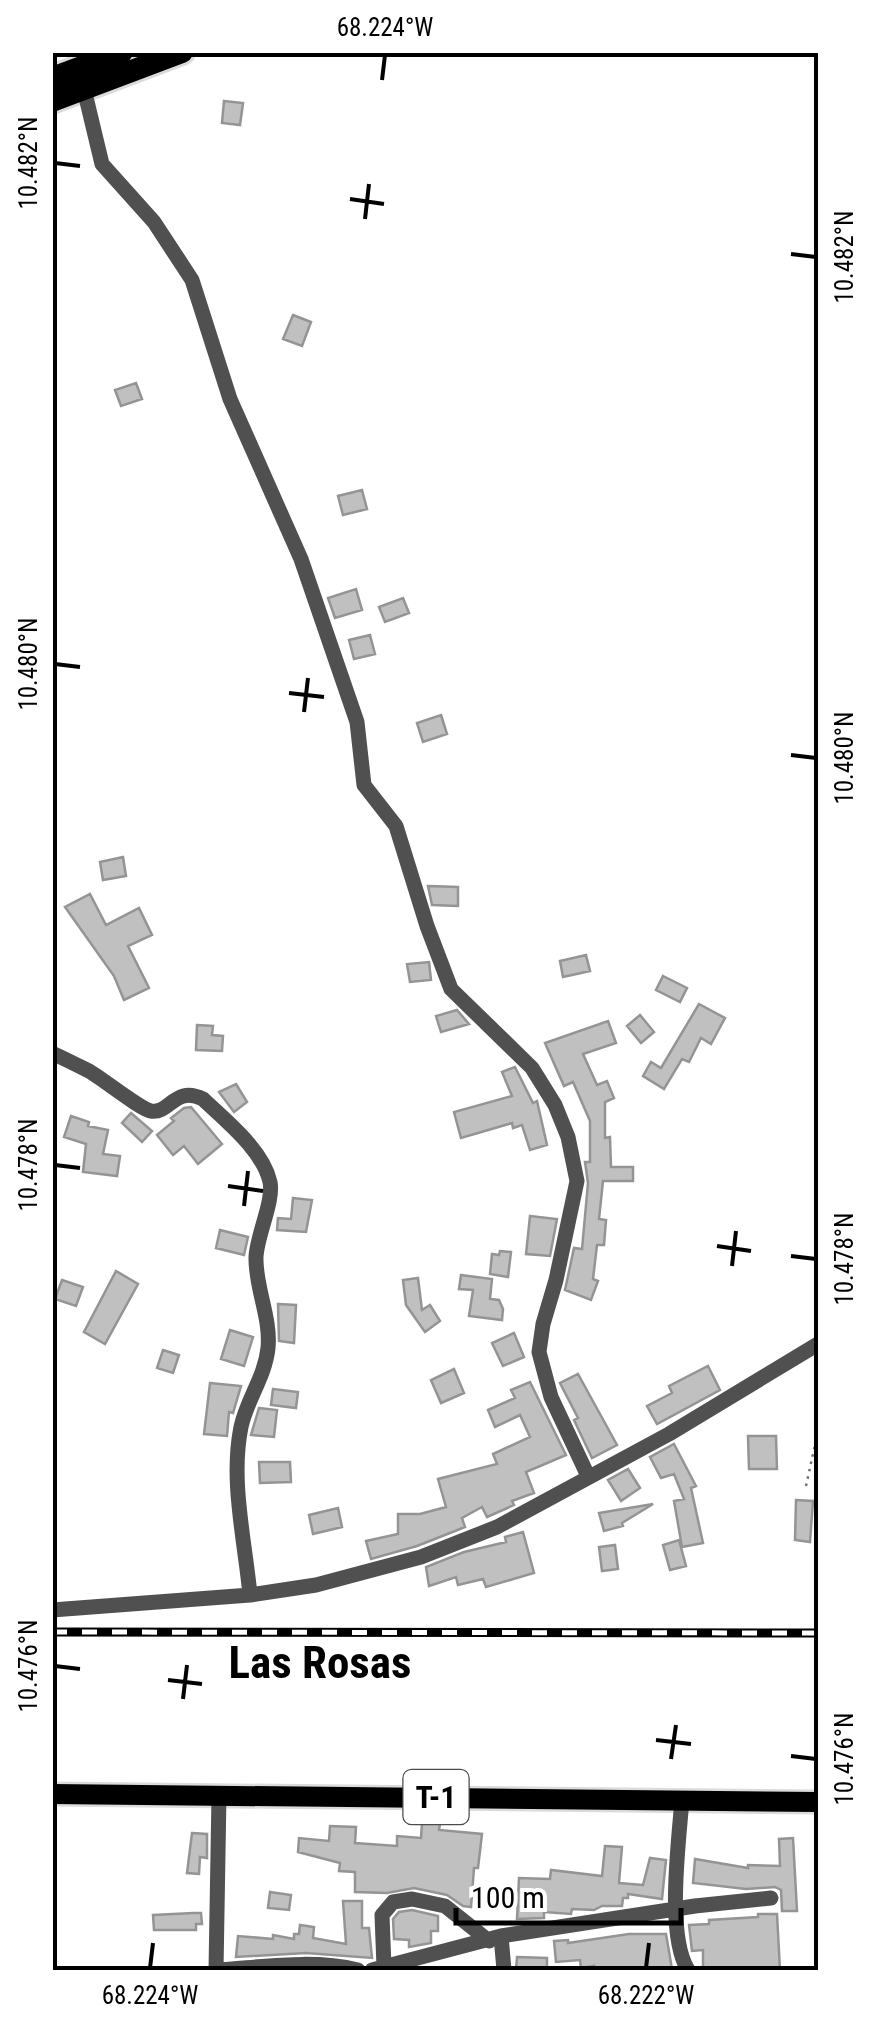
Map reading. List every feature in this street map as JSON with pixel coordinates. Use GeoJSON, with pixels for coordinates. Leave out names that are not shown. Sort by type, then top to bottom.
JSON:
{"type":"FeatureCollection","features":[{"type":"Feature","properties":{"kind":"highway"},"geometry":{"type":"LineString","coordinates":[[52,78],[122,52]]}},
{"type":"Feature","properties":{"kind":"highway"},"geometry":{"type":"LineString","coordinates":[[52,100],[182,52]]}},
{"type":"Feature","properties":{"kind":"main road","name":"T-1"},"geometry":{"type":"LineString","coordinates":[[52,1794],[818,1802]]}},
{"type":"Feature","properties":{"kind":"street"},"geometry":{"type":"LineString","coordinates":[[84,89],[102,164],[154,222],[192,280],[230,398],[301,559],[357,722],[364,785],[396,826],[451,988],[532,1068],[555,1105],[568,1137],[576,1180],[556,1280],[542,1324],[540,1352],[551,1396],[588,1476]]}},
{"type":"Feature","properties":{"kind":"street"},"geometry":{"type":"LineString","coordinates":[[52,1053],[90,1072],[148,1110],[160,1109],[181,1096],[204,1099],[245,1142],[269,1178],[256,1263],[268,1348],[259,1386],[242,1423],[237,1465],[250,1595]]}},
{"type":"Feature","properties":{"kind":"street"},"geometry":{"type":"LineString","coordinates":[[52,1610],[250,1595],[316,1585],[421,1557],[497,1527],[815,1352]]}},
{"type":"Feature","properties":{"kind":"street"},"geometry":{"type":"LineString","coordinates":[[219,1795],[217,1970],[306,1964],[358,1970]]}},
{"type":"Feature","properties":{"kind":"street"},"geometry":{"type":"LineString","coordinates":[[682,1799],[674,1910],[682,1960],[688,1970]]}},
{"type":"Feature","properties":{"kind":"street"},"geometry":{"type":"LineString","coordinates":[[504,1970],[496,1938],[445,1906],[427,1901],[393,1902],[382,1915],[378,1969],[496,1938],[771,1898]]}},
{"type":"Feature","properties":{"kind":"path"},"geometry":{"type":"LineString","coordinates":[[806,1486],[818,1431]]}},
{"type":"Feature","properties":{"kind":"building"},"geometry":{"type":"Polygon","coordinates":[[[224,101],[243,103],[240,125],[222,123],[224,101]]]}},
{"type":"Feature","properties":{"kind":"building"},"geometry":{"type":"Polygon","coordinates":[[[293,315],[311,322],[302,346],[283,339],[293,315]]]}},
{"type":"Feature","properties":{"kind":"building"},"geometry":{"type":"Polygon","coordinates":[[[136,383],[142,399],[121,406],[115,390],[136,383]]]}},
{"type":"Feature","properties":{"kind":"building"},"geometry":{"type":"Polygon","coordinates":[[[362,490],[367,509],[343,515],[338,496],[362,490]]]}},
{"type":"Feature","properties":{"kind":"building"},"geometry":{"type":"Polygon","coordinates":[[[356,589],[362,610],[335,618],[328,598],[356,589]]]}},
{"type":"Feature","properties":{"kind":"building"},"geometry":{"type":"Polygon","coordinates":[[[403,598],[409,613],[385,622],[379,607],[403,598]]]}},
{"type":"Feature","properties":{"kind":"building"},"geometry":{"type":"Polygon","coordinates":[[[370,635],[375,654],[354,659],[349,640],[370,635]]]}},
{"type":"Feature","properties":{"kind":"building"},"geometry":{"type":"Polygon","coordinates":[[[441,715],[447,734],[423,742],[417,723],[441,715]]]}},
{"type":"Feature","properties":{"kind":"building"},"geometry":{"type":"Polygon","coordinates":[[[123,857],[126,876],[103,880],[100,862],[123,857]]]}},
{"type":"Feature","properties":{"kind":"building"},"geometry":{"type":"Polygon","coordinates":[[[428,886],[458,887],[458,906],[432,905],[428,886]]]}},
{"type":"Feature","properties":{"kind":"building"},"geometry":{"type":"Polygon","coordinates":[[[90,894],[106,925],[139,908],[152,935],[128,946],[149,988],[124,1000],[114,976],[65,907],[90,894]]]}},
{"type":"Feature","properties":{"kind":"building"},"geometry":{"type":"Polygon","coordinates":[[[586,955],[590,971],[563,977],[560,961],[586,955]]]}},
{"type":"Feature","properties":{"kind":"building"},"geometry":{"type":"Polygon","coordinates":[[[429,962],[431,980],[410,982],[407,964],[429,962]]]}},
{"type":"Feature","properties":{"kind":"building"},"geometry":{"type":"Polygon","coordinates":[[[663,976],[687,988],[680,1002],[656,990],[663,976]]]}},
{"type":"Feature","properties":{"kind":"building"},"geometry":{"type":"Polygon","coordinates":[[[699,1004],[725,1018],[711,1044],[701,1038],[689,1062],[682,1059],[664,1089],[643,1076],[651,1062],[661,1068],[699,1004]]]}},
{"type":"Feature","properties":{"kind":"building"},"geometry":{"type":"Polygon","coordinates":[[[457,1010],[469,1024],[441,1032],[436,1016],[457,1010]]]}},
{"type":"Feature","properties":{"kind":"building"},"geometry":{"type":"Polygon","coordinates":[[[640,1015],[654,1032],[641,1043],[627,1026],[640,1015]]]}},
{"type":"Feature","properties":{"kind":"building"},"geometry":{"type":"Polygon","coordinates":[[[608,1021],[616,1043],[583,1054],[597,1085],[607,1081],[614,1098],[605,1102],[605,1138],[610,1137],[611,1167],[633,1167],[633,1181],[603,1181],[599,1219],[606,1220],[604,1245],[597,1245],[593,1279],[598,1281],[591,1300],[565,1290],[574,1248],[582,1249],[590,1121],[573,1082],[564,1086],[545,1043],[608,1021]]]}},
{"type":"Feature","properties":{"kind":"building"},"geometry":{"type":"Polygon","coordinates":[[[197,1025],[213,1026],[212,1035],[223,1036],[222,1051],[196,1050],[197,1025]]]}},
{"type":"Feature","properties":{"kind":"building"},"geometry":{"type":"Polygon","coordinates":[[[515,1067],[533,1103],[537,1101],[547,1145],[530,1150],[522,1125],[513,1128],[512,1123],[461,1138],[454,1112],[512,1096],[502,1072],[515,1067]]]}},
{"type":"Feature","properties":{"kind":"building"},"geometry":{"type":"Polygon","coordinates":[[[236,1084],[247,1102],[234,1112],[219,1092],[236,1084]]]}},
{"type":"Feature","properties":{"kind":"building"},"geometry":{"type":"Polygon","coordinates":[[[191,1107],[222,1144],[198,1164],[184,1146],[173,1155],[157,1135],[174,1121],[171,1118],[191,1107]]]}},
{"type":"Feature","properties":{"kind":"building"},"geometry":{"type":"Polygon","coordinates":[[[131,1113],[152,1131],[142,1142],[122,1123],[131,1113]]]}},
{"type":"Feature","properties":{"kind":"building"},"geometry":{"type":"Polygon","coordinates":[[[71,1116],[89,1122],[88,1126],[108,1130],[103,1154],[120,1156],[117,1176],[83,1172],[86,1144],[64,1137],[71,1116]]]}},
{"type":"Feature","properties":{"kind":"building"},"geometry":{"type":"Polygon","coordinates":[[[293,1198],[312,1200],[306,1232],[277,1230],[278,1218],[291,1219],[293,1198]]]}},
{"type":"Feature","properties":{"kind":"building"},"geometry":{"type":"Polygon","coordinates":[[[530,1216],[557,1219],[550,1256],[526,1254],[530,1216]]]}},
{"type":"Feature","properties":{"kind":"building"},"geometry":{"type":"Polygon","coordinates":[[[220,1230],[248,1237],[244,1255],[216,1248],[220,1230]]]}},
{"type":"Feature","properties":{"kind":"building"},"geometry":{"type":"Polygon","coordinates":[[[500,1251],[511,1252],[508,1277],[490,1274],[492,1254],[499,1255],[500,1251]]]}},
{"type":"Feature","properties":{"kind":"building"},"geometry":{"type":"Polygon","coordinates":[[[116,1271],[138,1284],[105,1344],[84,1332],[116,1271]]]}},
{"type":"Feature","properties":{"kind":"building"},"geometry":{"type":"Polygon","coordinates":[[[461,1275],[492,1279],[490,1299],[499,1300],[502,1320],[469,1316],[473,1290],[459,1289],[461,1275]]]}},
{"type":"Feature","properties":{"kind":"building"},"geometry":{"type":"Polygon","coordinates":[[[418,1278],[422,1310],[430,1305],[440,1321],[425,1332],[406,1305],[403,1280],[418,1278]]]}},
{"type":"Feature","properties":{"kind":"building"},"geometry":{"type":"Polygon","coordinates":[[[62,1280],[83,1287],[76,1306],[55,1299],[62,1280]]]}},
{"type":"Feature","properties":{"kind":"building"},"geometry":{"type":"Polygon","coordinates":[[[278,1304],[296,1305],[294,1343],[279,1341],[278,1304]]]}},
{"type":"Feature","properties":{"kind":"building"},"geometry":{"type":"Polygon","coordinates":[[[230,1330],[253,1337],[244,1366],[221,1359],[230,1330]]]}},
{"type":"Feature","properties":{"kind":"building"},"geometry":{"type":"Polygon","coordinates":[[[514,1333],[524,1357],[503,1366],[492,1343],[514,1333]]]}},
{"type":"Feature","properties":{"kind":"building"},"geometry":{"type":"Polygon","coordinates":[[[163,1350],[179,1355],[173,1373],[157,1368],[163,1350]]]}},
{"type":"Feature","properties":{"kind":"building"},"geometry":{"type":"Polygon","coordinates":[[[708,1366],[720,1390],[657,1424],[647,1406],[672,1393],[669,1386],[708,1366]]]}},
{"type":"Feature","properties":{"kind":"building"},"geometry":{"type":"Polygon","coordinates":[[[454,1369],[464,1393],[441,1403],[431,1380],[454,1369]]]}},
{"type":"Feature","properties":{"kind":"building"},"geometry":{"type":"Polygon","coordinates":[[[578,1374],[617,1445],[592,1458],[560,1383],[578,1374]]]}},
{"type":"Feature","properties":{"kind":"building"},"geometry":{"type":"Polygon","coordinates":[[[530,1382],[566,1455],[526,1472],[534,1493],[487,1517],[482,1507],[462,1518],[465,1527],[371,1559],[366,1541],[398,1534],[398,1514],[420,1514],[446,1507],[438,1479],[497,1464],[493,1454],[530,1437],[520,1415],[495,1427],[488,1410],[515,1398],[511,1390],[530,1382]]]}},
{"type":"Feature","properties":{"kind":"building"},"geometry":{"type":"Polygon","coordinates":[[[210,1383],[241,1386],[233,1413],[229,1412],[227,1436],[204,1434],[210,1383]]]}},
{"type":"Feature","properties":{"kind":"building"},"geometry":{"type":"Polygon","coordinates":[[[273,1389],[298,1392],[296,1408],[271,1405],[273,1389]]]}},
{"type":"Feature","properties":{"kind":"building"},"geometry":{"type":"Polygon","coordinates":[[[259,1408],[277,1410],[274,1437],[251,1435],[259,1408]]]}},
{"type":"Feature","properties":{"kind":"building"},"geometry":{"type":"Polygon","coordinates":[[[748,1436],[776,1436],[777,1469],[749,1469],[748,1436]]]}},
{"type":"Feature","properties":{"kind":"building"},"geometry":{"type":"Polygon","coordinates":[[[674,1444],[696,1486],[691,1488],[703,1543],[682,1547],[674,1501],[684,1499],[674,1474],[661,1478],[650,1457],[674,1444]]]}},
{"type":"Feature","properties":{"kind":"building"},"geometry":{"type":"Polygon","coordinates":[[[259,1462],[290,1462],[291,1482],[260,1483],[259,1462]]]}},
{"type":"Feature","properties":{"kind":"building"},"geometry":{"type":"Polygon","coordinates":[[[628,1469],[640,1488],[621,1501],[608,1480],[628,1469]]]}},
{"type":"Feature","properties":{"kind":"building"},"geometry":{"type":"Polygon","coordinates":[[[796,1500],[813,1501],[810,1542],[795,1540],[796,1500]]]}},
{"type":"Feature","properties":{"kind":"building"},"geometry":{"type":"Polygon","coordinates":[[[653,1504],[622,1523],[623,1526],[604,1531],[599,1513],[653,1504]]]}},
{"type":"Feature","properties":{"kind":"building"},"geometry":{"type":"Polygon","coordinates":[[[338,1508],[342,1527],[313,1534],[309,1515],[338,1508]]]}},
{"type":"Feature","properties":{"kind":"building"},"geometry":{"type":"Polygon","coordinates":[[[523,1532],[534,1573],[486,1587],[483,1579],[458,1585],[456,1577],[429,1586],[426,1567],[506,1542],[505,1537],[523,1532]]]}},
{"type":"Feature","properties":{"kind":"building"},"geometry":{"type":"Polygon","coordinates":[[[679,1540],[686,1566],[670,1570],[663,1545],[679,1540]]]}},
{"type":"Feature","properties":{"kind":"building"},"geometry":{"type":"Polygon","coordinates":[[[615,1545],[618,1569],[602,1571],[599,1547],[615,1545]]]}},
{"type":"Feature","properties":{"kind":"building"},"geometry":{"type":"Polygon","coordinates":[[[422,1823],[440,1824],[439,1830],[482,1834],[471,1907],[447,1895],[414,1888],[387,1893],[355,1892],[355,1872],[339,1871],[340,1863],[298,1852],[299,1838],[329,1841],[330,1826],[356,1827],[355,1843],[397,1846],[397,1836],[421,1838],[422,1823]]]}},
{"type":"Feature","properties":{"kind":"building"},"geometry":{"type":"Polygon","coordinates":[[[192,1833],[207,1834],[207,1858],[200,1857],[199,1874],[187,1873],[192,1833]]]}},
{"type":"Feature","properties":{"kind":"building"},"geometry":{"type":"Polygon","coordinates":[[[793,1838],[797,1911],[782,1911],[781,1890],[775,1887],[746,1889],[693,1883],[695,1859],[748,1868],[780,1866],[779,1839],[793,1838]]]}},
{"type":"Feature","properties":{"kind":"building"},"geometry":{"type":"Polygon","coordinates":[[[605,1846],[622,1847],[619,1883],[643,1885],[650,1858],[666,1860],[662,1899],[628,1894],[622,1906],[572,1909],[571,1914],[544,1912],[544,1918],[517,1919],[519,1878],[550,1879],[551,1870],[602,1876],[605,1846]]]}},
{"type":"Feature","properties":{"kind":"building"},"geometry":{"type":"Polygon","coordinates":[[[270,1892],[291,1895],[289,1910],[268,1908],[270,1892]]]}},
{"type":"Feature","properties":{"kind":"building"},"geometry":{"type":"Polygon","coordinates":[[[343,1901],[362,1901],[362,1928],[369,1928],[372,1958],[306,1953],[236,1957],[238,1936],[294,1939],[300,1925],[314,1927],[313,1938],[346,1944],[343,1901]]]}},
{"type":"Feature","properties":{"kind":"building"},"geometry":{"type":"Polygon","coordinates":[[[412,1910],[438,1916],[438,1931],[431,1931],[431,1943],[409,1947],[409,1940],[394,1939],[393,1919],[399,1912],[412,1910]]]}},
{"type":"Feature","properties":{"kind":"building"},"geometry":{"type":"Polygon","coordinates":[[[201,1913],[202,1924],[196,1924],[196,1930],[154,1930],[153,1915],[201,1913]]]}},
{"type":"Feature","properties":{"kind":"building"},"geometry":{"type":"Polygon","coordinates":[[[777,1914],[780,1970],[703,1970],[703,1950],[692,1951],[689,1925],[777,1914]]]}},
{"type":"Feature","properties":{"kind":"building"},"geometry":{"type":"Polygon","coordinates":[[[629,1934],[666,1934],[672,1969],[594,1970],[594,1966],[581,1968],[580,1960],[556,1962],[554,1941],[568,1943],[629,1934]]]}},
{"type":"Feature","properties":{"kind":"building"},"geometry":{"type":"Polygon","coordinates":[[[517,1957],[547,1958],[547,1970],[516,1970],[517,1957]]]}},
{"type":"Feature","properties":{"kind":"railway"},"geometry":{"type":"LineString","coordinates":[[52,1632],[818,1633]]}},
{"type":"Feature","properties":{"kind":"district","name":"Las Rosas"},"geometry":{"type":"Point","coordinates":[320,1662]}}]}
